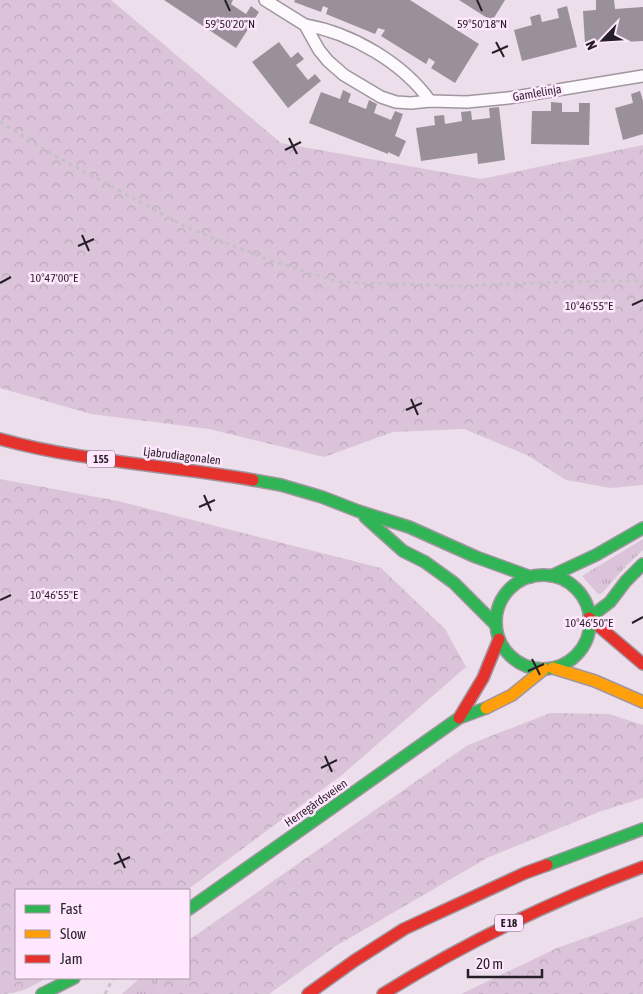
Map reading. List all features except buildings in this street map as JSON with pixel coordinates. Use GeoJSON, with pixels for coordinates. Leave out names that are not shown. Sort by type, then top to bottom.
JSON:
{"type":"FeatureCollection","features":[{"type":"Feature","properties":{"kind":"main road","name":"Ljabrudiagonalen"},"geometry":{"type":"LineString","coordinates":[[0,440],[28,447],[106,460],[204,471],[281,486],[322,497],[409,527],[476,557],[531,577]]}},
{"type":"Feature","properties":{"kind":"main road","name":"Ljabrudiagonalen"},"geometry":{"type":"LineString","coordinates":[[358,511],[403,550],[425,562],[454,583],[496,625]]}},
{"type":"Feature","properties":{"kind":"main road"},"geometry":{"type":"LineString","coordinates":[[643,528],[596,555],[551,576],[531,577],[512,587],[500,604],[496,625],[499,638],[505,649],[517,661],[533,668],[548,669],[595,681],[643,702]]}},
{"type":"Feature","properties":{"kind":"main road"},"geometry":{"type":"LineString","coordinates":[[589,618],[610,602],[626,580],[643,564]]}},
{"type":"Feature","properties":{"kind":"main road"},"geometry":{"type":"LineString","coordinates":[[548,669],[566,664],[577,655],[585,644],[589,631],[589,618],[585,603],[577,590],[565,581],[551,576]]}},
{"type":"Feature","properties":{"kind":"main road"},"geometry":{"type":"LineString","coordinates":[[589,618],[643,664]]}},
{"type":"Feature","properties":{"kind":"main road","name":"Herregårdsveien"},"geometry":{"type":"LineString","coordinates":[[459,718],[483,678],[499,638]]}},
{"type":"Feature","properties":{"kind":"main road","name":"Herregårdsveien"},"geometry":{"type":"LineString","coordinates":[[190,908],[459,718],[483,710],[512,695],[548,669]]}},
{"type":"Feature","properties":{"kind":"main road"},"geometry":{"type":"LineString","coordinates":[[308,994],[354,961],[404,929],[525,873],[643,829]]}},
{"type":"Feature","properties":{"kind":"main road","name":"E 18"},"geometry":{"type":"LineString","coordinates":[[383,994],[438,960],[511,921],[549,904],[643,868]]}},
{"type":"Feature","properties":{"kind":"main road"},"geometry":{"type":"LineString","coordinates":[[42,994],[72,979]]}},
{"type":"Feature","properties":{"kind":"lane","name":"Gamlelinja"},"geometry":{"type":"LineString","coordinates":[[265,0],[305,25],[320,27],[362,44],[402,70],[420,86],[430,101]]}},
{"type":"Feature","properties":{"kind":"lane","name":"Gamlelinja"},"geometry":{"type":"LineString","coordinates":[[305,25],[319,50],[344,75],[381,97],[396,102],[467,102],[508,98],[643,76]]}},
{"type":"Feature","properties":{"kind":"path"},"geometry":{"type":"LineString","coordinates":[[0,122],[52,154],[186,228],[269,260],[338,282],[452,286],[643,281]]}},
{"type":"Feature","properties":{"kind":"path"},"geometry":{"type":"LineString","coordinates":[[105,994],[112,979]]}},
{"type":"Feature","properties":{"kind":"green space"},"geometry":{"type":"Polygon","coordinates":[[[0,0],[111,0],[281,143],[481,179],[643,145],[643,485],[610,488],[566,480],[527,455],[464,429],[393,432],[324,457],[209,429],[91,414],[0,388],[0,0]]]}},
{"type":"Feature","properties":{"kind":"green space"},"geometry":{"type":"Polygon","coordinates":[[[0,479],[118,501],[381,568],[445,629],[466,667],[342,775],[188,889],[15,889],[15,979],[45,979],[19,991],[0,994],[0,479]]]}},
{"type":"Feature","properties":{"kind":"green space"},"geometry":{"type":"Polygon","coordinates":[[[643,539],[643,550],[601,594],[598,594],[582,576],[643,539]]]}},
{"type":"Feature","properties":{"kind":"green space"},"geometry":{"type":"Polygon","coordinates":[[[550,713],[609,714],[643,725],[643,798],[599,812],[487,858],[336,946],[269,994],[162,994],[158,979],[190,979],[190,939],[468,745],[550,713]]]}},
{"type":"Feature","properties":{"kind":"green space"},"geometry":{"type":"Polygon","coordinates":[[[643,917],[643,994],[461,994],[557,948],[643,917]]]}},
{"type":"Feature","properties":{"kind":"green space"},"geometry":{"type":"Polygon","coordinates":[[[139,979],[158,979],[162,994],[122,994],[139,979]]]}},
{"type":"Feature","properties":{"kind":"traffic: fast"},"geometry":{"type":"LineString","coordinates":[[253,480],[281,485],[322,497],[409,527],[476,557],[531,577]]}},
{"type":"Feature","properties":{"kind":"traffic: fast"},"geometry":{"type":"LineString","coordinates":[[365,517],[403,551],[425,562],[454,583],[496,625]]}},
{"type":"Feature","properties":{"kind":"traffic: fast"},"geometry":{"type":"LineString","coordinates":[[551,576],[596,555],[643,528]]}},
{"type":"Feature","properties":{"kind":"traffic: fast"},"geometry":{"type":"LineString","coordinates":[[589,618],[610,602],[626,581],[643,564]]}},
{"type":"Feature","properties":{"kind":"traffic: fast"},"geometry":{"type":"LineString","coordinates":[[543,575],[561,579],[576,589],[586,604],[590,622],[586,640],[576,655],[561,665],[543,669],[525,665],[510,655],[500,640],[496,622],[500,604],[510,589],[525,579],[543,575]]}},
{"type":"Feature","properties":{"kind":"traffic: fast"},"geometry":{"type":"LineString","coordinates":[[190,908],[459,718],[486,708]]}},
{"type":"Feature","properties":{"kind":"traffic: fast"},"geometry":{"type":"LineString","coordinates":[[547,865],[643,829]]}},
{"type":"Feature","properties":{"kind":"traffic: fast"},"geometry":{"type":"LineString","coordinates":[[42,994],[72,979]]}},
{"type":"Feature","properties":{"kind":"traffic: slow"},"geometry":{"type":"LineString","coordinates":[[553,668],[595,681],[643,702]]}},
{"type":"Feature","properties":{"kind":"traffic: slow"},"geometry":{"type":"LineString","coordinates":[[486,708],[512,695],[544,669]]}},
{"type":"Feature","properties":{"kind":"traffic: jam"},"geometry":{"type":"LineString","coordinates":[[0,439],[62,453],[253,480]]}},
{"type":"Feature","properties":{"kind":"traffic: jam"},"geometry":{"type":"LineString","coordinates":[[589,618],[643,664]]}},
{"type":"Feature","properties":{"kind":"traffic: jam"},"geometry":{"type":"LineString","coordinates":[[459,718],[483,678],[499,639]]}},
{"type":"Feature","properties":{"kind":"traffic: jam"},"geometry":{"type":"LineString","coordinates":[[308,994],[354,961],[404,929],[525,873],[547,865]]}},
{"type":"Feature","properties":{"kind":"traffic: jam"},"geometry":{"type":"LineString","coordinates":[[383,994],[446,957],[510,924],[543,908],[643,867]]}}]}
